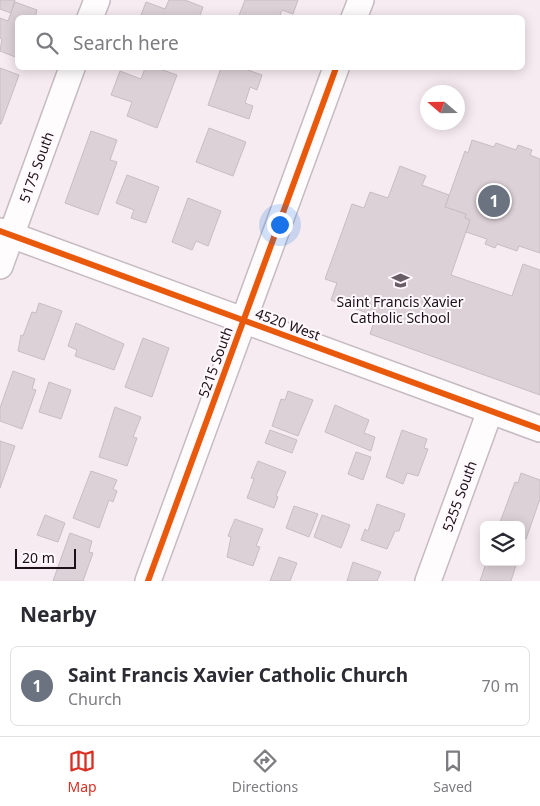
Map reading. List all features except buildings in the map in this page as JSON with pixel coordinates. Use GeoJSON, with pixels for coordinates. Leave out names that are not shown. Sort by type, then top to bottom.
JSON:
{"type":"FeatureCollection","features":[{"type":"Feature","properties":{"kind":"street"},"geometry":{"type":"LineString","coordinates":[[91,15],[97,0]]}},
{"type":"Feature","properties":{"kind":"street"},"geometry":{"type":"LineString","coordinates":[[355,15],[361,0]]}},
{"type":"Feature","properties":{"kind":"street","name":"5175 South"},"geometry":{"type":"LineString","coordinates":[[0,266],[6,233],[71,70]]}},
{"type":"Feature","properties":{"kind":"street","name":"5215 South"},"geometry":{"type":"LineString","coordinates":[[148,581],[335,70]]}},
{"type":"Feature","properties":{"kind":"street","name":"4520 West"},"geometry":{"type":"LineString","coordinates":[[6,233],[540,429]]}},
{"type":"Feature","properties":{"kind":"street","name":"5255 South"},"geometry":{"type":"LineString","coordinates":[[428,581],[490,411]]}},
{"type":"Feature","properties":{"kind":"cycle path"},"geometry":{"type":"LineString","coordinates":[[148,581],[335,70]]}},
{"type":"Feature","properties":{"kind":"cycle path"},"geometry":{"type":"LineString","coordinates":[[0,231],[540,429]]}},
{"type":"Feature","properties":{"kind":"place","name":"Saint Francis Xavier Catholic Church"},"geometry":{"type":"Point","coordinates":[494,201]}},
{"type":"Feature","properties":{"kind":"place","name":"Saint Francis Xavier Catholic School"},"geometry":{"type":"Point","coordinates":[400,281]}}]}
